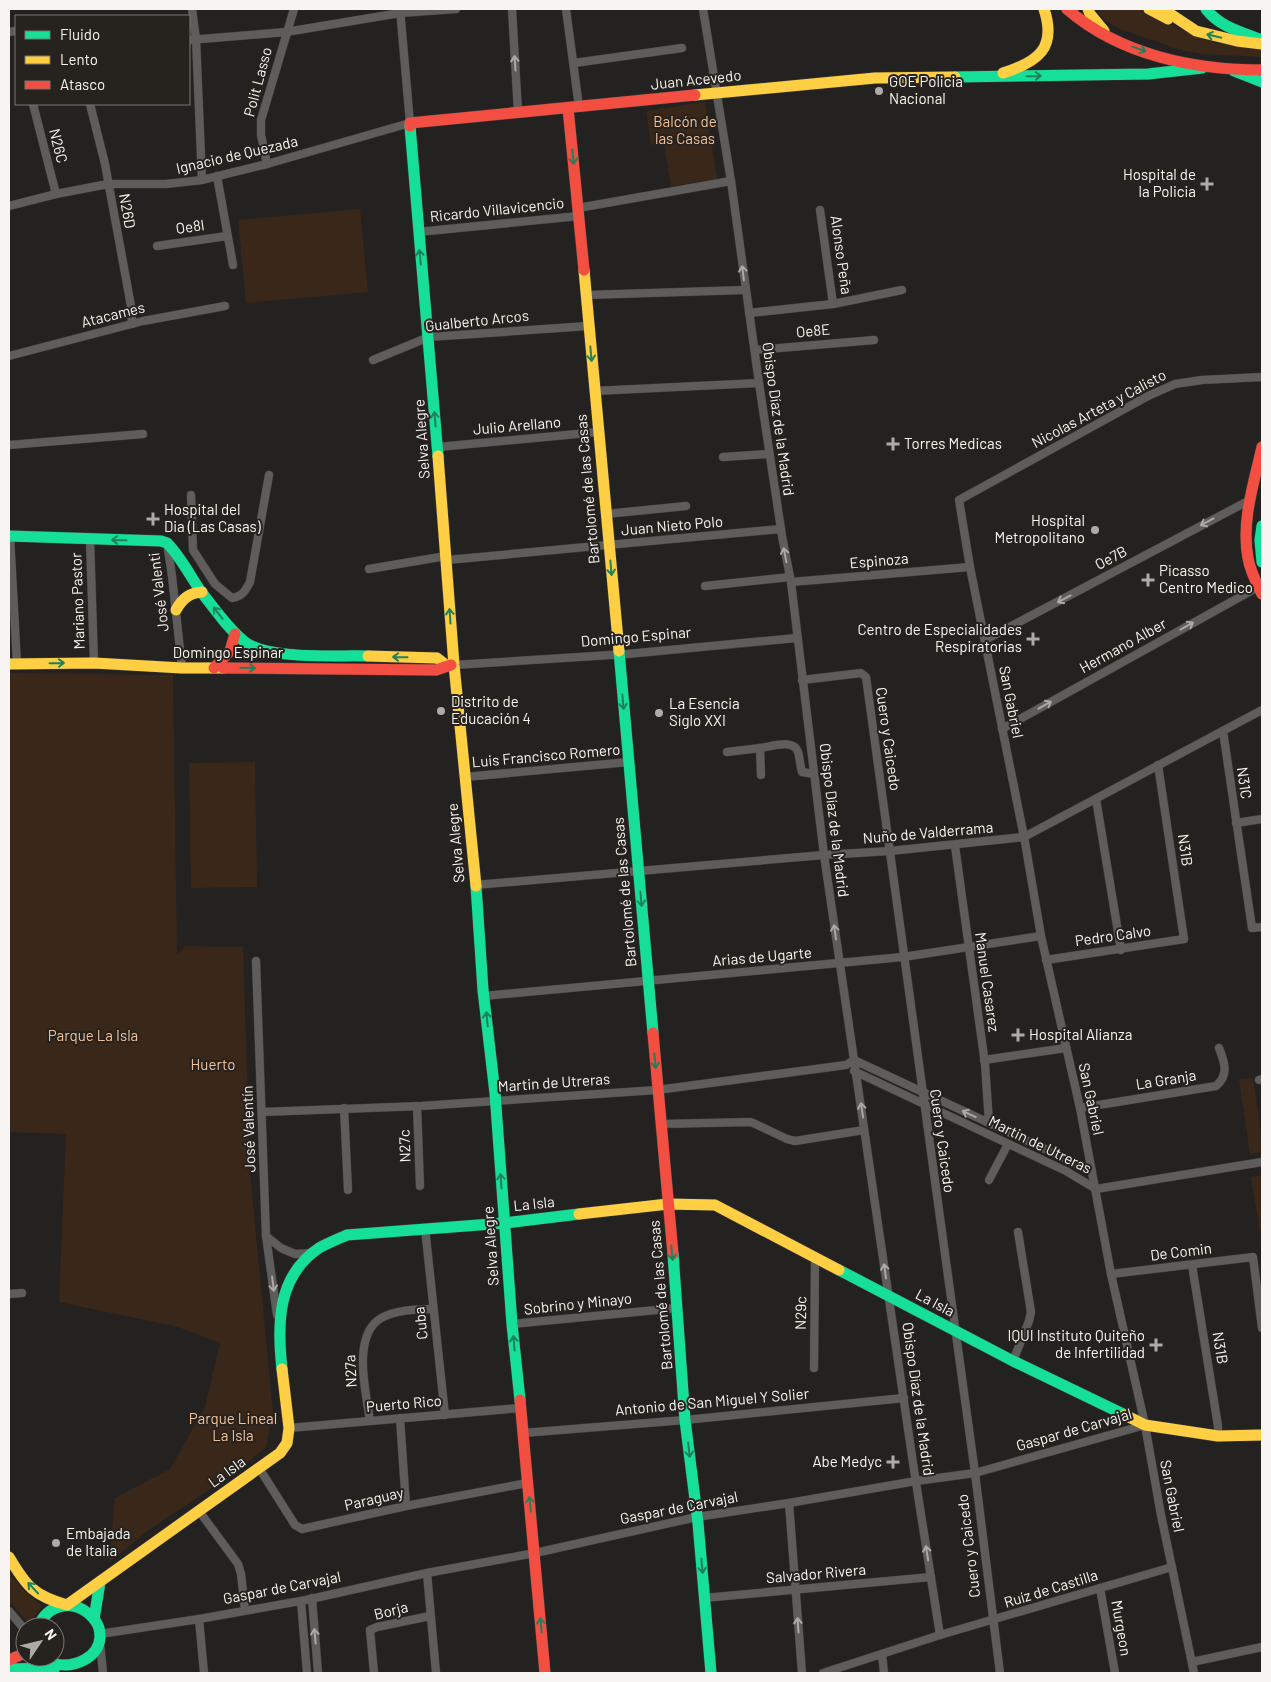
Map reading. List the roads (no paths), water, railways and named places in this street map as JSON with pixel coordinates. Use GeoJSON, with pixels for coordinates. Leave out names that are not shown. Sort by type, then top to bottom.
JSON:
{"type":"FeatureCollection","features":[{"type":"Feature","properties":{"kind":"street"},"geometry":{"type":"LineString","coordinates":[[192,9],[192,39],[202,180]]}},
{"type":"Feature","properties":{"kind":"street","name":"Polit Lasso"},"geometry":{"type":"LineString","coordinates":[[267,164],[261,135],[261,120],[294,9]]}},
{"type":"Feature","properties":{"kind":"street"},"geometry":{"type":"LineString","coordinates":[[192,39],[286,32],[400,11],[456,9]]}},
{"type":"Feature","properties":{"kind":"street"},"geometry":{"type":"LineString","coordinates":[[512,9],[518,112]]}},
{"type":"Feature","properties":{"kind":"street"},"geometry":{"type":"LineString","coordinates":[[566,9],[574,63],[573,108]]}},
{"type":"Feature","properties":{"kind":"street","name":"Obispo Díaz de la Madrid"},"geometry":{"type":"LineString","coordinates":[[703,9],[731,181],[769,454],[790,579],[824,855],[940,1635]]}},
{"type":"Feature","properties":{"kind":"street","name":"Juan Acevedo"},"geometry":{"type":"LineString","coordinates":[[986,77],[1025,66],[1041,54],[1049,38],[1050,28],[1044,9]]}},
{"type":"Feature","properties":{"kind":"street"},"geometry":{"type":"LineString","coordinates":[[1067,9],[1097,32],[1168,60],[1206,68],[1262,70]]}},
{"type":"Feature","properties":{"kind":"street"},"geometry":{"type":"LineString","coordinates":[[1088,9],[1111,39]]}},
{"type":"Feature","properties":{"kind":"street"},"geometry":{"type":"LineString","coordinates":[[1149,9],[1196,31],[1237,41],[1262,44]]}},
{"type":"Feature","properties":{"kind":"street"},"geometry":{"type":"LineString","coordinates":[[1163,9],[1196,31]]}},
{"type":"Feature","properties":{"kind":"street"},"geometry":{"type":"LineString","coordinates":[[1206,9],[1211,18],[1227,27],[1262,40]]}},
{"type":"Feature","properties":{"kind":"street","name":"Selva Alegre"},"geometry":{"type":"LineString","coordinates":[[400,11],[447,558],[450,665],[465,777],[495,1101],[512,1324],[545,1673]]}},
{"type":"Feature","properties":{"kind":"street"},"geometry":{"type":"LineString","coordinates":[[574,63],[682,48]]}},
{"type":"Feature","properties":{"kind":"street","name":"Juan Acevedo"},"geometry":{"type":"LineString","coordinates":[[410,123],[875,78],[1148,74],[1206,68]]}},
{"type":"Feature","properties":{"kind":"street"},"geometry":{"type":"LineString","coordinates":[[1232,70],[1262,82]]}},
{"type":"Feature","properties":{"kind":"street","name":"N26C"},"geometry":{"type":"LineString","coordinates":[[33,105],[56,194]]}},
{"type":"Feature","properties":{"kind":"street","name":"N26D"},"geometry":{"type":"LineString","coordinates":[[90,105],[108,184],[131,306],[132,324]]}},
{"type":"Feature","properties":{"kind":"street","name":"Bartolomé de las Casas"},"geometry":{"type":"LineString","coordinates":[[573,108],[588,326],[629,762],[677,1308],[685,1420],[697,1517],[711,1673]]}},
{"type":"Feature","properties":{"kind":"street","name":"Ignacio de Quezada"},"geometry":{"type":"LineString","coordinates":[[9,206],[56,194],[108,184],[166,184],[202,180],[267,164],[410,123]]}},
{"type":"Feature","properties":{"kind":"street"},"geometry":{"type":"LineString","coordinates":[[217,176],[234,265]]}},
{"type":"Feature","properties":{"kind":"street","name":"Ricardo Villavicencio"},"geometry":{"type":"LineString","coordinates":[[418,232],[579,212],[731,181]]}},
{"type":"Feature","properties":{"kind":"street","name":"Alonso Peña"},"geometry":{"type":"LineString","coordinates":[[820,210],[833,304]]}},
{"type":"Feature","properties":{"kind":"street","name":"Oe8l"},"geometry":{"type":"LineString","coordinates":[[157,246],[227,236]]}},
{"type":"Feature","properties":{"kind":"street"},"geometry":{"type":"LineString","coordinates":[[586,296],[746,290]]}},
{"type":"Feature","properties":{"kind":"street"},"geometry":{"type":"LineString","coordinates":[[749,313],[833,304],[902,290]]}},
{"type":"Feature","properties":{"kind":"street","name":"Atacames"},"geometry":{"type":"LineString","coordinates":[[9,356],[132,324],[225,306]]}},
{"type":"Feature","properties":{"kind":"street","name":"Gualberto Arcos"},"geometry":{"type":"LineString","coordinates":[[373,360],[429,337],[588,326]]}},
{"type":"Feature","properties":{"kind":"street","name":"Oe8E"},"geometry":{"type":"LineString","coordinates":[[754,350],[874,340]]}},
{"type":"Feature","properties":{"kind":"street","name":"Nicolas Arteta y Calisto"},"geometry":{"type":"LineString","coordinates":[[959,500],[1148,396],[1175,384],[1202,380],[1262,377]]}},
{"type":"Feature","properties":{"kind":"street"},"geometry":{"type":"LineString","coordinates":[[594,391],[759,384]]}},
{"type":"Feature","properties":{"kind":"street","name":"Julio Arellano"},"geometry":{"type":"LineString","coordinates":[[438,447],[598,432]]}},
{"type":"Feature","properties":{"kind":"street"},"geometry":{"type":"LineString","coordinates":[[9,446],[143,434]]}},
{"type":"Feature","properties":{"kind":"street"},"geometry":{"type":"LineString","coordinates":[[1260,591],[1246,555],[1246,528],[1250,500],[1262,447]]}},
{"type":"Feature","properties":{"kind":"street"},"geometry":{"type":"LineString","coordinates":[[723,457],[769,454]]}},
{"type":"Feature","properties":{"kind":"street"},"geometry":{"type":"LineString","coordinates":[[190,495],[192,546],[196,555],[215,584],[232,598],[239,597],[244,594],[250,582],[269,475]]}},
{"type":"Feature","properties":{"kind":"street","name":"San Gabriel"},"geometry":{"type":"LineString","coordinates":[[959,500],[970,568],[1024,837],[1041,936],[1080,1108],[1111,1274],[1145,1425],[1194,1673]]}},
{"type":"Feature","properties":{"kind":"street","name":"Oe7B"},"geometry":{"type":"LineString","coordinates":[[985,640],[1250,500]]}},
{"type":"Feature","properties":{"kind":"street"},"geometry":{"type":"LineString","coordinates":[[606,514],[686,506]]}},
{"type":"Feature","properties":{"kind":"street"},"geometry":{"type":"LineString","coordinates":[[1262,526],[1260,540],[1262,562]]}},
{"type":"Feature","properties":{"kind":"street","name":"Juan Nieto Polo"},"geometry":{"type":"LineString","coordinates":[[369,569],[447,558],[781,529]]}},
{"type":"Feature","properties":{"kind":"street"},"geometry":{"type":"LineString","coordinates":[[13,664],[9,536],[161,541],[167,543]]}},
{"type":"Feature","properties":{"kind":"street","name":"Mariano Pastor"},"geometry":{"type":"LineString","coordinates":[[90,539],[94,663]]}},
{"type":"Feature","properties":{"kind":"street","name":"Domingo Espinar"},"geometry":{"type":"LineString","coordinates":[[167,543],[235,634],[259,650],[278,654],[437,658],[450,665]]}},
{"type":"Feature","properties":{"kind":"street","name":"José Valenti"},"geometry":{"type":"LineString","coordinates":[[167,543],[182,668]]}},
{"type":"Feature","properties":{"kind":"street","name":"Espinoza"},"geometry":{"type":"LineString","coordinates":[[706,586],[970,568]]}},
{"type":"Feature","properties":{"kind":"street"},"geometry":{"type":"LineString","coordinates":[[176,610],[184,598],[191,593],[202,592],[215,584]]}},
{"type":"Feature","properties":{"kind":"street","name":"Hermano Alber"},"geometry":{"type":"LineString","coordinates":[[1002,729],[1260,591]]}},
{"type":"Feature","properties":{"kind":"street"},"geometry":{"type":"LineString","coordinates":[[214,668],[230,651],[235,634]]}},
{"type":"Feature","properties":{"kind":"street","name":"Domingo Espinar"},"geometry":{"type":"LineString","coordinates":[[13,664],[94,663],[182,668],[436,670],[450,665],[619,654],[797,638]]}},
{"type":"Feature","properties":{"kind":"street","name":"Cuero y Caicedo"},"geometry":{"type":"LineString","coordinates":[[802,680],[861,673],[865,676],[975,1473],[1000,1673]]}},
{"type":"Feature","properties":{"kind":"street","name":"Nuño de Valderrama"},"geometry":{"type":"LineString","coordinates":[[475,885],[824,855],[890,852],[1024,837],[1262,710]]}},
{"type":"Feature","properties":{"kind":"street","name":"N31C"},"geometry":{"type":"LineString","coordinates":[[1223,731],[1252,928],[1262,926]]}},
{"type":"Feature","properties":{"kind":"street"},"geometry":{"type":"LineString","coordinates":[[727,752],[789,744],[798,750],[802,772],[814,774]]}},
{"type":"Feature","properties":{"kind":"street"},"geometry":{"type":"LineString","coordinates":[[760,748],[761,775]]}},
{"type":"Feature","properties":{"kind":"street","name":"Luis Francisco Romero"},"geometry":{"type":"LineString","coordinates":[[465,777],[629,762]]}},
{"type":"Feature","properties":{"kind":"street","name":"N31B"},"geometry":{"type":"LineString","coordinates":[[1158,765],[1184,939]]}},
{"type":"Feature","properties":{"kind":"street"},"geometry":{"type":"LineString","coordinates":[[1096,799],[1121,950]]}},
{"type":"Feature","properties":{"kind":"street"},"geometry":{"type":"LineString","coordinates":[[1236,824],[1262,819]]}},
{"type":"Feature","properties":{"kind":"street","name":"Manuel Casarez"},"geometry":{"type":"LineString","coordinates":[[955,846],[984,1060],[989,1123]]}},
{"type":"Feature","properties":{"kind":"street","name":"Arias de Ugarte"},"geometry":{"type":"LineString","coordinates":[[484,996],[903,957],[1041,936]]}},
{"type":"Feature","properties":{"kind":"street","name":"Pedro Calvo"},"geometry":{"type":"LineString","coordinates":[[1046,960],[1184,939]]}},
{"type":"Feature","properties":{"kind":"street","name":"José Valentín"},"geometry":{"type":"LineString","coordinates":[[256,960],[266,1236],[279,1334]]}},
{"type":"Feature","properties":{"kind":"street"},"geometry":{"type":"LineString","coordinates":[[984,1060],[1066,1048]]}},
{"type":"Feature","properties":{"kind":"street","name":"La Granja"},"geometry":{"type":"LineString","coordinates":[[1080,1108],[1216,1086],[1223,1079],[1226,1071],[1219,1048]]}},
{"type":"Feature","properties":{"kind":"street","name":"Martin de Utreras"},"geometry":{"type":"LineString","coordinates":[[262,1112],[417,1106],[657,1090],[847,1065],[854,1060],[1092,1171]]}},
{"type":"Feature","properties":{"kind":"street","name":"Martin de Utreras"},"geometry":{"type":"LineString","coordinates":[[847,1065],[856,1072],[1066,1171],[1096,1189],[1262,1162]]}},
{"type":"Feature","properties":{"kind":"street","name":"N27c"},"geometry":{"type":"LineString","coordinates":[[417,1106],[420,1186]]}},
{"type":"Feature","properties":{"kind":"street"},"geometry":{"type":"LineString","coordinates":[[344,1108],[348,1190]]}},
{"type":"Feature","properties":{"kind":"street"},"geometry":{"type":"LineString","coordinates":[[660,1124],[751,1122],[795,1141],[864,1130]]}},
{"type":"Feature","properties":{"kind":"street"},"geometry":{"type":"LineString","coordinates":[[989,1180],[1008,1144]]}},
{"type":"Feature","properties":{"kind":"street","name":"La Isla"},"geometry":{"type":"LineString","coordinates":[[67,1605],[280,1453],[287,1443],[289,1428],[279,1334],[282,1300],[293,1276],[313,1253],[326,1244],[348,1235],[504,1223],[668,1204],[711,1204],[1013,1360],[1145,1425]]}},
{"type":"Feature","properties":{"kind":"street","name":"Cuba"},"geometry":{"type":"LineString","coordinates":[[425,1228],[445,1415]]}},
{"type":"Feature","properties":{"kind":"street"},"geometry":{"type":"LineString","coordinates":[[1013,1360],[1031,1312],[1018,1232]]}},
{"type":"Feature","properties":{"kind":"street"},"geometry":{"type":"LineString","coordinates":[[266,1236],[281,1248],[295,1254],[313,1253]]}},
{"type":"Feature","properties":{"kind":"street","name":"De Comin"},"geometry":{"type":"LineString","coordinates":[[1111,1274],[1253,1257],[1262,1328]]}},
{"type":"Feature","properties":{"kind":"street","name":"N29c"},"geometry":{"type":"LineString","coordinates":[[814,1368],[815,1258]]}},
{"type":"Feature","properties":{"kind":"street","name":"N31B"},"geometry":{"type":"LineString","coordinates":[[1192,1265],[1218,1426],[1218,1436]]}},
{"type":"Feature","properties":{"kind":"street"},"geometry":{"type":"LineString","coordinates":[[9,1294],[22,1293]]}},
{"type":"Feature","properties":{"kind":"street","name":"Sobrino y Minayo"},"geometry":{"type":"LineString","coordinates":[[512,1324],[677,1308]]}},
{"type":"Feature","properties":{"kind":"street","name":"N27a"},"geometry":{"type":"LineString","coordinates":[[370,1421],[362,1357],[365,1338],[377,1321],[396,1312],[433,1309]]}},
{"type":"Feature","properties":{"kind":"street","name":"Antonio de San Miguel Y Solier"},"geometry":{"type":"LineString","coordinates":[[523,1433],[685,1420],[904,1398]]}},
{"type":"Feature","properties":{"kind":"street","name":"Puerto Rico"},"geometry":{"type":"LineString","coordinates":[[289,1428],[520,1408]]}},
{"type":"Feature","properties":{"kind":"street"},"geometry":{"type":"LineString","coordinates":[[400,1418],[406,1506]]}},
{"type":"Feature","properties":{"kind":"street","name":"Gaspar de Carvajal"},"geometry":{"type":"LineString","coordinates":[[100,1638],[301,1601],[427,1573],[535,1553],[697,1517],[975,1473],[1145,1425],[1218,1436],[1262,1435]]}},
{"type":"Feature","properties":{"kind":"street","name":"Paraguay"},"geometry":{"type":"LineString","coordinates":[[259,1468],[299,1529],[527,1483]]}},
{"type":"Feature","properties":{"kind":"street"},"geometry":{"type":"LineString","coordinates":[[789,1503],[802,1673]]}},
{"type":"Feature","properties":{"kind":"street"},"geometry":{"type":"LineString","coordinates":[[199,1511],[238,1564],[245,1610]]}},
{"type":"Feature","properties":{"kind":"street"},"geometry":{"type":"LineString","coordinates":[[9,1557],[37,1593],[48,1599],[77,1607],[87,1612],[94,1619]]}},
{"type":"Feature","properties":{"kind":"street","name":"Ruíz de Castilla"},"geometry":{"type":"LineString","coordinates":[[823,1673],[940,1635],[1172,1567]]}},
{"type":"Feature","properties":{"kind":"street"},"geometry":{"type":"LineString","coordinates":[[427,1573],[436,1673]]}},
{"type":"Feature","properties":{"kind":"street","name":"Salvador Rivera"},"geometry":{"type":"LineString","coordinates":[[704,1598],[931,1577]]}},
{"type":"Feature","properties":{"kind":"street"},"geometry":{"type":"LineString","coordinates":[[100,1582],[94,1619],[100,1638],[103,1673]]}},
{"type":"Feature","properties":{"kind":"street","name":"Murgeon"},"geometry":{"type":"LineString","coordinates":[[1100,1588],[1115,1673]]}},
{"type":"Feature","properties":{"kind":"street"},"geometry":{"type":"LineString","coordinates":[[312,1598],[318,1673]]}},
{"type":"Feature","properties":{"kind":"street"},"geometry":{"type":"LineString","coordinates":[[301,1601],[307,1673]]}},
{"type":"Feature","properties":{"kind":"street"},"geometry":{"type":"LineString","coordinates":[[44,1617],[56,1607],[67,1605]]}},
{"type":"Feature","properties":{"kind":"street","name":"Borja"},"geometry":{"type":"LineString","coordinates":[[374,1673],[370,1630],[430,1616]]}},
{"type":"Feature","properties":{"kind":"street"},"geometry":{"type":"LineString","coordinates":[[199,1619],[204,1673]]}},
{"type":"Feature","properties":{"kind":"street"},"geometry":{"type":"LineString","coordinates":[[9,1669],[55,1668],[74,1670],[84,1666],[91,1660],[97,1652],[100,1638]]}},
{"type":"Feature","properties":{"kind":"street"},"geometry":{"type":"LineString","coordinates":[[1192,1662],[1262,1647]]}},
{"type":"Feature","properties":{"kind":"street"},"geometry":{"type":"LineString","coordinates":[[882,1654],[884,1673]]}},
{"type":"Feature","properties":{"kind":"place","name":"GOE Policia Nacional"},"geometry":{"type":"Point","coordinates":[879,91]}},
{"type":"Feature","properties":{"kind":"place","name":"Hospital de la Policia"},"geometry":{"type":"Point","coordinates":[1207,184]}},
{"type":"Feature","properties":{"kind":"place","name":"Torres Medicas"},"geometry":{"type":"Point","coordinates":[893,444]}},
{"type":"Feature","properties":{"kind":"place","name":"Hospital del Dia (Las Casas)"},"geometry":{"type":"Point","coordinates":[153,519]}},
{"type":"Feature","properties":{"kind":"place","name":"Hospital Metropolitano"},"geometry":{"type":"Point","coordinates":[1095,530]}},
{"type":"Feature","properties":{"kind":"place","name":"Picasso Centro Medico"},"geometry":{"type":"Point","coordinates":[1148,580]}},
{"type":"Feature","properties":{"kind":"place","name":"Centro de Especialidades Respiratorias"},"geometry":{"type":"Point","coordinates":[1033,639]}},
{"type":"Feature","properties":{"kind":"place","name":"Distrito de Educación 4"},"geometry":{"type":"Point","coordinates":[441,711]}},
{"type":"Feature","properties":{"kind":"place","name":"La Esencia Siglo XXI"},"geometry":{"type":"Point","coordinates":[659,713]}},
{"type":"Feature","properties":{"kind":"place","name":"Hospital Alianza"},"geometry":{"type":"Point","coordinates":[1018,1035]}},
{"type":"Feature","properties":{"kind":"place","name":"IQUI Instituto Quiteño de Infertilidad"},"geometry":{"type":"Point","coordinates":[1156,1345]}},
{"type":"Feature","properties":{"kind":"place","name":"Abe Medyc"},"geometry":{"type":"Point","coordinates":[893,1462]}},
{"type":"Feature","properties":{"kind":"place","name":"Embajada de Italia"},"geometry":{"type":"Point","coordinates":[56,1543]}},
{"type":"Feature","properties":{"kind":"park label","name":"Balcón de las Casas"},"geometry":{"type":"Point","coordinates":[685,130]}},
{"type":"Feature","properties":{"kind":"park label","name":"Parque La Isla"},"geometry":{"type":"Point","coordinates":[93,1036]}},
{"type":"Feature","properties":{"kind":"park label","name":"Huerto"},"geometry":{"type":"Point","coordinates":[213,1065]}},
{"type":"Feature","properties":{"kind":"park label","name":"Parque Lineal La Isla"},"geometry":{"type":"Point","coordinates":[233,1428]}}]}
